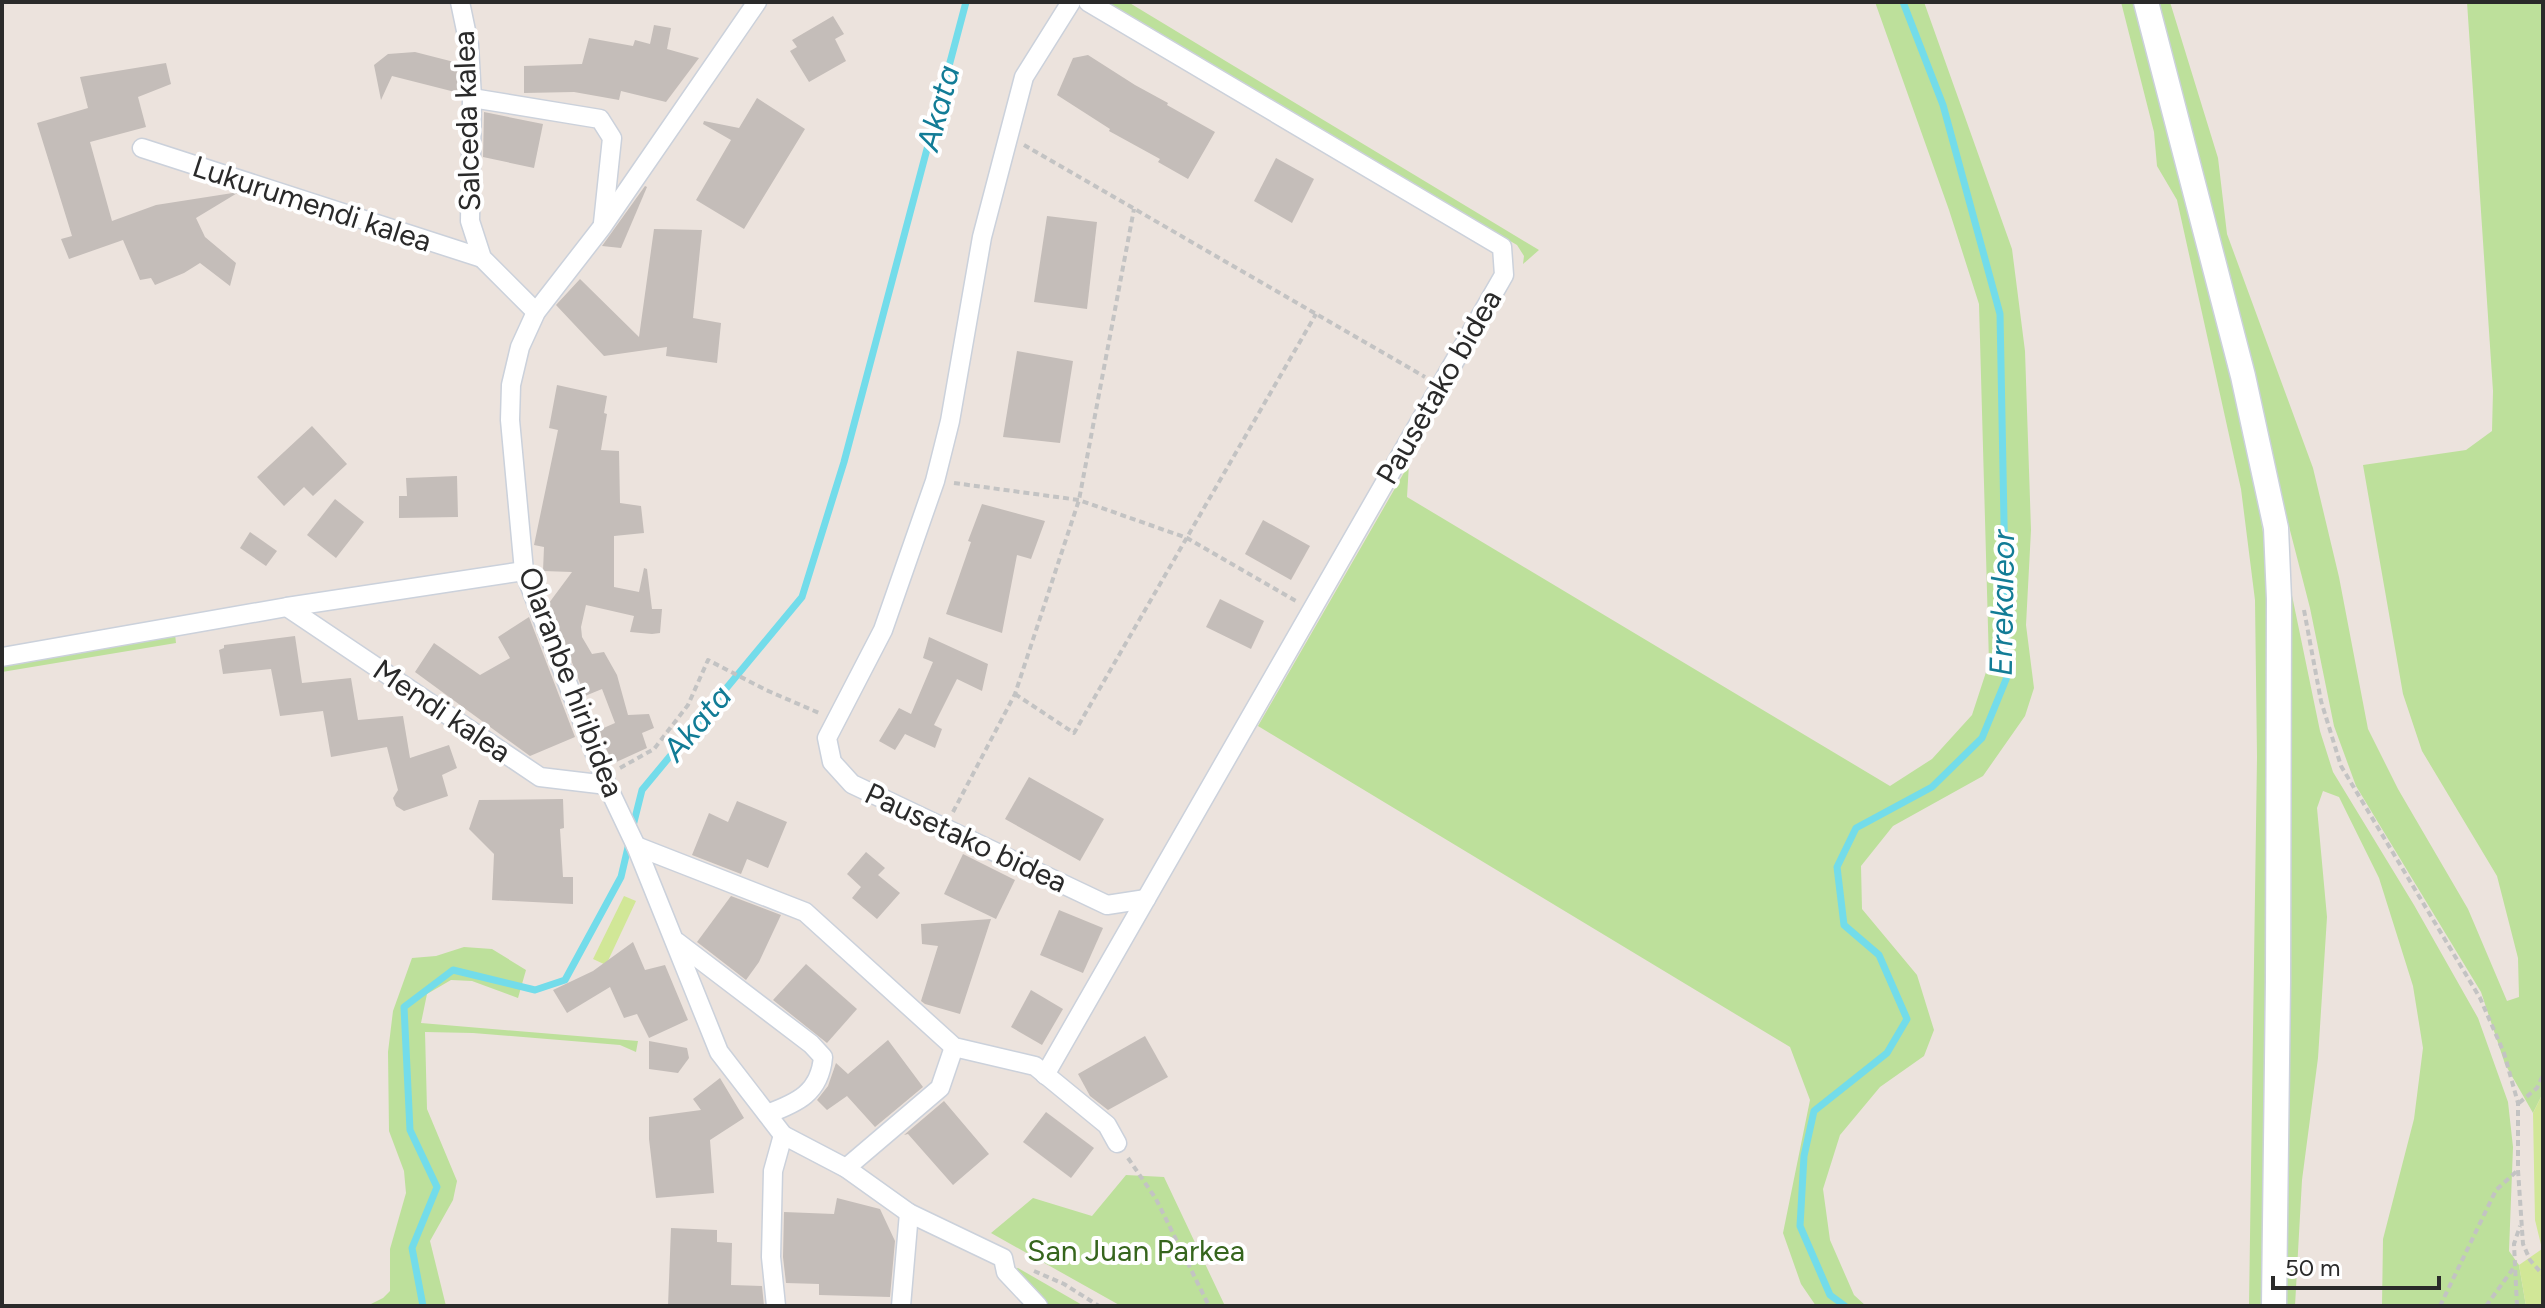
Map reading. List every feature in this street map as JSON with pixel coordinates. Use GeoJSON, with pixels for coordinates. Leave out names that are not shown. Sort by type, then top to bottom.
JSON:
{"type":"FeatureCollection","features":[{"type":"Feature","properties":{"kind":"street","name":"Salceda kalea"},"geometry":{"type":"LineString","coordinates":[[460,2],[469,45],[472,98],[470,221],[482,258],[536,312]]}},
{"type":"Feature","properties":{"kind":"street","name":"Olaranbe hiribidea"},"geometry":{"type":"LineString","coordinates":[[757,2],[602,227],[536,312],[520,347],[511,385],[510,420],[524,571],[605,781],[676,941],[719,1052],[783,1135]]}},
{"type":"Feature","properties":{"kind":"street","name":"Pausetako bidea"},"geometry":{"type":"LineString","coordinates":[[1071,2],[1024,77],[982,237],[950,421],[935,481],[883,630],[827,738],[832,762],[852,784],[1107,905],[1146,899]]}},
{"type":"Feature","properties":{"kind":"street","name":"Pausetako bidea"},"geometry":{"type":"LineString","coordinates":[[1045,1075],[1504,275],[1502,247],[1088,2]]}},
{"type":"Feature","properties":{"kind":"street"},"geometry":{"type":"LineString","coordinates":[[2146,2],[2243,376],[2276,528],[2279,599],[2274,1306]]}},
{"type":"Feature","properties":{"kind":"street"},"geometry":{"type":"LineString","coordinates":[[472,98],[600,119],[612,138],[602,227]]}},
{"type":"Feature","properties":{"kind":"street","name":"Lukurumendi kalea"},"geometry":{"type":"LineString","coordinates":[[142,148],[482,258]]}},
{"type":"Feature","properties":{"kind":"street"},"geometry":{"type":"LineString","coordinates":[[2,657],[287,607],[524,571]]}},
{"type":"Feature","properties":{"kind":"street","name":"Mendi kalea"},"geometry":{"type":"LineString","coordinates":[[287,607],[540,777],[605,781]]}},
{"type":"Feature","properties":{"kind":"street"},"geometry":{"type":"LineString","coordinates":[[636,846],[805,912],[954,1047],[1035,1066],[1107,1125],[1117,1143]]}},
{"type":"Feature","properties":{"kind":"street"},"geometry":{"type":"LineString","coordinates":[[676,941],[811,1044],[823,1057],[822,1073],[801,1101],[767,1114]]}},
{"type":"Feature","properties":{"kind":"street"},"geometry":{"type":"LineString","coordinates":[[846,1168],[940,1088],[954,1047]]}},
{"type":"Feature","properties":{"kind":"street"},"geometry":{"type":"LineString","coordinates":[[776,1306],[771,1257],[773,1171],[783,1135],[846,1168],[909,1213],[1003,1258],[1006,1272],[1038,1306]]}},
{"type":"Feature","properties":{"kind":"street"},"geometry":{"type":"LineString","coordinates":[[901,1306],[909,1213]]}},
{"type":"Feature","properties":{"kind":"path"},"geometry":{"type":"LineString","coordinates":[[1008,136],[1440,386]]}},
{"type":"Feature","properties":{"kind":"path"},"geometry":{"type":"LineString","coordinates":[[944,828],[1015,694],[1079,500],[1134,209]]}},
{"type":"Feature","properties":{"kind":"path"},"geometry":{"type":"LineString","coordinates":[[1015,694],[1074,733],[1316,314]]}},
{"type":"Feature","properties":{"kind":"path"},"geometry":{"type":"LineString","coordinates":[[935,481],[1079,500],[1187,538],[1312,610]]}},
{"type":"Feature","properties":{"kind":"path"},"geometry":{"type":"LineString","coordinates":[[2304,609],[2321,701],[2341,766],[2480,998],[2504,1053],[2518,1103],[2523,1244],[2530,1260],[2543,1275]]}},
{"type":"Feature","properties":{"kind":"path"},"geometry":{"type":"LineString","coordinates":[[605,781],[654,749],[688,705],[708,660],[837,721]]}},
{"type":"Feature","properties":{"kind":"path"},"geometry":{"type":"LineString","coordinates":[[2518,1103],[2537,1088],[2543,1075]]}},
{"type":"Feature","properties":{"kind":"path"},"geometry":{"type":"LineString","coordinates":[[1117,1143],[1156,1199],[1209,1306]]}},
{"type":"Feature","properties":{"kind":"path"},"geometry":{"type":"LineString","coordinates":[[2440,1306],[2496,1190],[2518,1170]]}},
{"type":"Feature","properties":{"kind":"path"},"geometry":{"type":"LineString","coordinates":[[2517,1306],[2514,1244],[2521,1222]]}},
{"type":"Feature","properties":{"kind":"path"},"geometry":{"type":"LineString","coordinates":[[1003,1258],[1064,1284],[1099,1306]]}},
{"type":"Feature","properties":{"kind":"path"},"geometry":{"type":"LineString","coordinates":[[2486,1306],[2515,1266]]}},
{"type":"Feature","properties":{"kind":"green space"},"geometry":{"type":"Polygon","coordinates":[[[1103,2],[1128,2],[1539,250],[1523,264],[1524,256],[1517,245],[1103,2]]]}},
{"type":"Feature","properties":{"kind":"green space"},"geometry":{"type":"Polygon","coordinates":[[[1875,2],[1924,2],[2012,249],[2025,351],[2031,530],[2026,625],[2034,688],[2025,716],[1983,776],[1893,826],[1861,866],[1862,909],[1917,975],[1934,1030],[1924,1056],[1880,1087],[1840,1135],[1823,1189],[1830,1240],[1854,1295],[1866,1306],[1816,1306],[1801,1284],[1783,1233],[1810,1100],[1790,1047],[1258,726],[1409,464],[1407,497],[1890,786],[1932,759],[1972,715],[1989,663],[1979,304],[1875,2]]]}},
{"type":"Feature","properties":{"kind":"green space"},"geometry":{"type":"Polygon","coordinates":[[[2121,2],[2134,2],[2250,455],[2265,544],[2268,644],[2264,1306],[2249,1306],[2257,757],[2255,600],[2241,489],[2177,200],[2157,166],[2154,132],[2121,2]]]}},
{"type":"Feature","properties":{"kind":"green space"},"geometry":{"type":"Polygon","coordinates":[[[2154,2],[2170,2],[2218,158],[2227,234],[2313,468],[2339,577],[2368,729],[2398,789],[2468,909],[2507,1001],[2519,997],[2518,958],[2497,876],[2422,751],[2403,694],[2363,465],[2466,450],[2492,431],[2493,391],[2467,2],[2543,2],[2543,1093],[2533,1113],[2505,1064],[2481,992],[2356,786],[2334,726],[2310,608],[2154,2]]]}},
{"type":"Feature","properties":{"kind":"green space"},"geometry":{"type":"Polygon","coordinates":[[[2289,581],[2320,731],[2333,772],[2478,1018],[2508,1102],[2513,1147],[2509,1251],[2519,1265],[2526,1306],[2382,1306],[2383,1239],[2414,1119],[2423,1048],[2413,986],[2379,878],[2339,797],[2323,791],[2317,808],[2327,917],[2318,1058],[2302,1180],[2295,1306],[2282,1306],[2289,581]]]}},
{"type":"Feature","properties":{"kind":"green space"},"geometry":{"type":"Polygon","coordinates":[[[175,634],[176,643],[2,672],[2,664],[175,634]]]}},
{"type":"Feature","properties":{"kind":"green space"},"geometry":{"type":"Polygon","coordinates":[[[624,896],[636,901],[606,965],[593,959],[624,896]]]}},
{"type":"Feature","properties":{"kind":"green space"},"geometry":{"type":"Polygon","coordinates":[[[464,947],[492,949],[526,970],[518,998],[472,981],[451,980],[427,994],[421,1023],[638,1041],[636,1052],[620,1045],[425,1032],[427,1109],[457,1181],[453,1200],[430,1241],[446,1306],[367,1306],[390,1291],[390,1249],[406,1193],[404,1171],[389,1131],[388,1052],[393,1011],[412,958],[436,956],[464,947]]]}},
{"type":"Feature","properties":{"kind":"green space"},"geometry":{"type":"Polygon","coordinates":[[[2543,1093],[2543,1306],[2526,1306],[2519,1265],[2542,1249],[2535,1220],[2533,1113],[2543,1093]]]}},
{"type":"Feature","properties":{"kind":"green space","name":"San Juan Parkea"},"geometry":{"type":"Polygon","coordinates":[[[1126,1175],[1164,1177],[1225,1306],[1121,1306],[991,1233],[1033,1198],[1092,1216],[1126,1175]]]}},
{"type":"Feature","properties":{"kind":"green space"},"geometry":{"type":"Polygon","coordinates":[[[1018,1268],[1084,1306],[1046,1306],[1008,1271],[1018,1268]]]}},
{"type":"Feature","properties":{"kind":"building"},"geometry":{"type":"Polygon","coordinates":[[[833,16],[844,34],[835,39],[846,61],[809,82],[790,51],[797,47],[792,40],[833,16]]]}},
{"type":"Feature","properties":{"kind":"building"},"geometry":{"type":"Polygon","coordinates":[[[654,25],[671,28],[667,49],[699,58],[666,102],[621,91],[619,100],[574,92],[524,93],[524,66],[582,64],[589,38],[633,46],[635,40],[650,44],[654,25]]]}},
{"type":"Feature","properties":{"kind":"building"},"geometry":{"type":"Polygon","coordinates":[[[415,52],[458,63],[459,93],[392,76],[381,100],[374,65],[388,54],[415,52]]]}},
{"type":"Feature","properties":{"kind":"building"},"geometry":{"type":"Polygon","coordinates":[[[1088,55],[1215,132],[1188,179],[1057,95],[1073,58],[1088,55]]]}},
{"type":"Feature","properties":{"kind":"building"},"geometry":{"type":"Polygon","coordinates":[[[166,63],[171,84],[138,97],[146,127],[90,142],[112,221],[156,205],[239,192],[196,218],[205,237],[236,263],[230,286],[200,263],[155,285],[151,278],[140,280],[123,240],[69,259],[61,239],[72,236],[37,123],[88,108],[80,77],[166,63]]]}},
{"type":"Feature","properties":{"kind":"building"},"geometry":{"type":"Polygon","coordinates":[[[757,98],[805,129],[744,229],[696,200],[731,140],[703,124],[704,121],[739,128],[757,98]]]}},
{"type":"Feature","properties":{"kind":"building"},"geometry":{"type":"Polygon","coordinates":[[[484,112],[543,124],[534,168],[483,157],[484,112]]]}},
{"type":"Feature","properties":{"kind":"building"},"geometry":{"type":"Polygon","coordinates":[[[1276,158],[1314,179],[1292,223],[1254,201],[1276,158]]]}},
{"type":"Feature","properties":{"kind":"building"},"geometry":{"type":"Polygon","coordinates":[[[645,186],[621,248],[602,246],[645,186]]]}},
{"type":"Feature","properties":{"kind":"building"},"geometry":{"type":"Polygon","coordinates":[[[1047,216],[1097,222],[1087,309],[1034,302],[1047,216]]]}},
{"type":"Feature","properties":{"kind":"building"},"geometry":{"type":"Polygon","coordinates":[[[654,229],[702,230],[693,318],[721,323],[717,363],[666,356],[667,347],[604,356],[556,305],[580,279],[639,337],[654,229]]]}},
{"type":"Feature","properties":{"kind":"building"},"geometry":{"type":"Polygon","coordinates":[[[1017,351],[1073,361],[1060,443],[1003,437],[1017,351]]]}},
{"type":"Feature","properties":{"kind":"building"},"geometry":{"type":"Polygon","coordinates":[[[557,385],[607,396],[601,450],[619,451],[620,503],[641,506],[644,533],[614,536],[614,587],[639,592],[644,568],[647,569],[652,609],[662,609],[660,633],[652,634],[630,632],[634,616],[586,605],[582,637],[592,654],[604,652],[617,675],[628,715],[649,714],[654,728],[642,733],[647,748],[612,764],[599,730],[615,723],[602,689],[585,696],[549,603],[572,572],[543,571],[544,547],[534,545],[558,430],[549,428],[557,385]]]}},
{"type":"Feature","properties":{"kind":"building"},"geometry":{"type":"Polygon","coordinates":[[[312,426],[347,464],[313,496],[304,487],[284,506],[257,477],[312,426]]]}},
{"type":"Feature","properties":{"kind":"building"},"geometry":{"type":"Polygon","coordinates":[[[457,476],[458,517],[399,518],[399,496],[407,496],[406,478],[457,476]]]}},
{"type":"Feature","properties":{"kind":"building"},"geometry":{"type":"Polygon","coordinates":[[[335,499],[364,522],[336,558],[307,535],[335,499]]]}},
{"type":"Feature","properties":{"kind":"building"},"geometry":{"type":"Polygon","coordinates":[[[982,504],[1045,521],[1031,559],[1017,555],[1002,633],[946,614],[982,504]]]}},
{"type":"Feature","properties":{"kind":"building"},"geometry":{"type":"Polygon","coordinates":[[[1263,520],[1310,546],[1291,580],[1245,554],[1263,520]]]}},
{"type":"Feature","properties":{"kind":"building"},"geometry":{"type":"Polygon","coordinates":[[[250,532],[277,551],[266,566],[240,548],[250,532]]]}},
{"type":"Feature","properties":{"kind":"building"},"geometry":{"type":"Polygon","coordinates":[[[1220,599],[1264,621],[1251,649],[1206,627],[1220,599]]]}},
{"type":"Feature","properties":{"kind":"building"},"geometry":{"type":"Polygon","coordinates":[[[529,617],[575,737],[530,756],[415,672],[434,643],[480,675],[510,658],[498,637],[529,617]]]}},
{"type":"Feature","properties":{"kind":"building"},"geometry":{"type":"Polygon","coordinates":[[[295,636],[302,683],[351,678],[358,720],[403,716],[410,758],[449,745],[457,768],[442,775],[448,796],[404,811],[396,806],[393,798],[398,790],[387,747],[331,757],[323,711],[280,716],[271,669],[223,674],[219,650],[224,645],[295,636]]]}},
{"type":"Feature","properties":{"kind":"building"},"geometry":{"type":"Polygon","coordinates":[[[929,637],[988,664],[982,691],[957,679],[934,725],[942,729],[935,748],[905,734],[895,750],[879,741],[899,708],[911,714],[933,662],[923,658],[929,637]]]}},
{"type":"Feature","properties":{"kind":"building"},"geometry":{"type":"Polygon","coordinates":[[[1029,777],[1104,819],[1080,861],[1005,819],[1029,777]]]}},
{"type":"Feature","properties":{"kind":"building"},"geometry":{"type":"Polygon","coordinates":[[[563,799],[564,828],[560,829],[563,877],[573,877],[573,904],[492,900],[494,854],[469,829],[479,800],[563,799]]]}},
{"type":"Feature","properties":{"kind":"building"},"geometry":{"type":"Polygon","coordinates":[[[737,801],[787,822],[768,868],[747,859],[741,874],[692,855],[709,813],[728,822],[737,801]]]}},
{"type":"Feature","properties":{"kind":"building"},"geometry":{"type":"Polygon","coordinates":[[[866,852],[885,868],[878,875],[900,893],[877,919],[852,898],[861,887],[847,874],[866,852]]]}},
{"type":"Feature","properties":{"kind":"building"},"geometry":{"type":"Polygon","coordinates":[[[963,854],[1015,880],[996,919],[944,894],[963,854]]]}},
{"type":"Feature","properties":{"kind":"building"},"geometry":{"type":"Polygon","coordinates":[[[731,896],[781,915],[759,962],[746,980],[697,942],[731,896]]]}},
{"type":"Feature","properties":{"kind":"building"},"geometry":{"type":"Polygon","coordinates":[[[1059,910],[1103,928],[1083,973],[1040,955],[1059,910]]]}},
{"type":"Feature","properties":{"kind":"building"},"geometry":{"type":"Polygon","coordinates":[[[991,919],[960,1014],[921,1001],[938,946],[922,944],[921,924],[991,919]]]}},
{"type":"Feature","properties":{"kind":"building"},"geometry":{"type":"Polygon","coordinates":[[[633,942],[645,970],[665,965],[688,1020],[649,1038],[637,1014],[624,1018],[610,987],[567,1013],[553,990],[593,971],[633,942]]]}},
{"type":"Feature","properties":{"kind":"building"},"geometry":{"type":"Polygon","coordinates":[[[806,964],[857,1009],[827,1043],[773,1000],[806,964]]]}},
{"type":"Feature","properties":{"kind":"building"},"geometry":{"type":"Polygon","coordinates":[[[1031,990],[1063,1009],[1042,1045],[1011,1027],[1031,990]]]}},
{"type":"Feature","properties":{"kind":"building"},"geometry":{"type":"Polygon","coordinates":[[[1145,1036],[1168,1077],[1108,1110],[1090,1096],[1078,1074],[1145,1036]]]}},
{"type":"Feature","properties":{"kind":"building"},"geometry":{"type":"Polygon","coordinates":[[[888,1040],[923,1087],[875,1127],[847,1096],[827,1110],[817,1100],[828,1086],[836,1063],[848,1074],[888,1040]]]}},
{"type":"Feature","properties":{"kind":"building"},"geometry":{"type":"Polygon","coordinates":[[[649,1041],[687,1048],[689,1058],[678,1073],[649,1069],[649,1041]]]}},
{"type":"Feature","properties":{"kind":"building"},"geometry":{"type":"Polygon","coordinates":[[[720,1078],[744,1118],[710,1140],[714,1193],[656,1198],[649,1117],[701,1110],[693,1099],[720,1078]]]}},
{"type":"Feature","properties":{"kind":"building"},"geometry":{"type":"Polygon","coordinates":[[[944,1101],[989,1154],[953,1185],[908,1134],[904,1135],[944,1101]]]}},
{"type":"Feature","properties":{"kind":"building"},"geometry":{"type":"Polygon","coordinates":[[[1046,1112],[1094,1148],[1071,1178],[1023,1142],[1046,1112]]]}},
{"type":"Feature","properties":{"kind":"building"},"geometry":{"type":"Polygon","coordinates":[[[837,1198],[880,1209],[895,1241],[890,1297],[819,1295],[819,1284],[786,1283],[784,1212],[834,1214],[837,1198]]]}},
{"type":"Feature","properties":{"kind":"building"},"geometry":{"type":"Polygon","coordinates":[[[671,1228],[717,1230],[717,1242],[732,1243],[731,1285],[762,1286],[764,1306],[668,1306],[671,1228]]]}},
{"type":"Feature","properties":{"kind":"waterway","name":"Akata"},"geometry":{"type":"LineString","coordinates":[[632,830],[642,790],[802,597],[844,462],[966,2]]}},
{"type":"Feature","properties":{"kind":"waterway","name":"Errekaleor"},"geometry":{"type":"LineString","coordinates":[[1845,1306],[1830,1295],[1800,1226],[1804,1156],[1814,1111],[1887,1053],[1907,1019],[1879,955],[1844,925],[1837,867],[1856,828],[1932,787],[1982,738],[2007,677],[2000,314],[1943,105],[1903,2]]}},
{"type":"Feature","properties":{"kind":"waterway","name":"Akata"},"geometry":{"type":"LineString","coordinates":[[423,1306],[412,1248],[437,1187],[410,1130],[404,1007],[453,970],[535,990],[565,980],[621,877],[629,843]]}}]}
